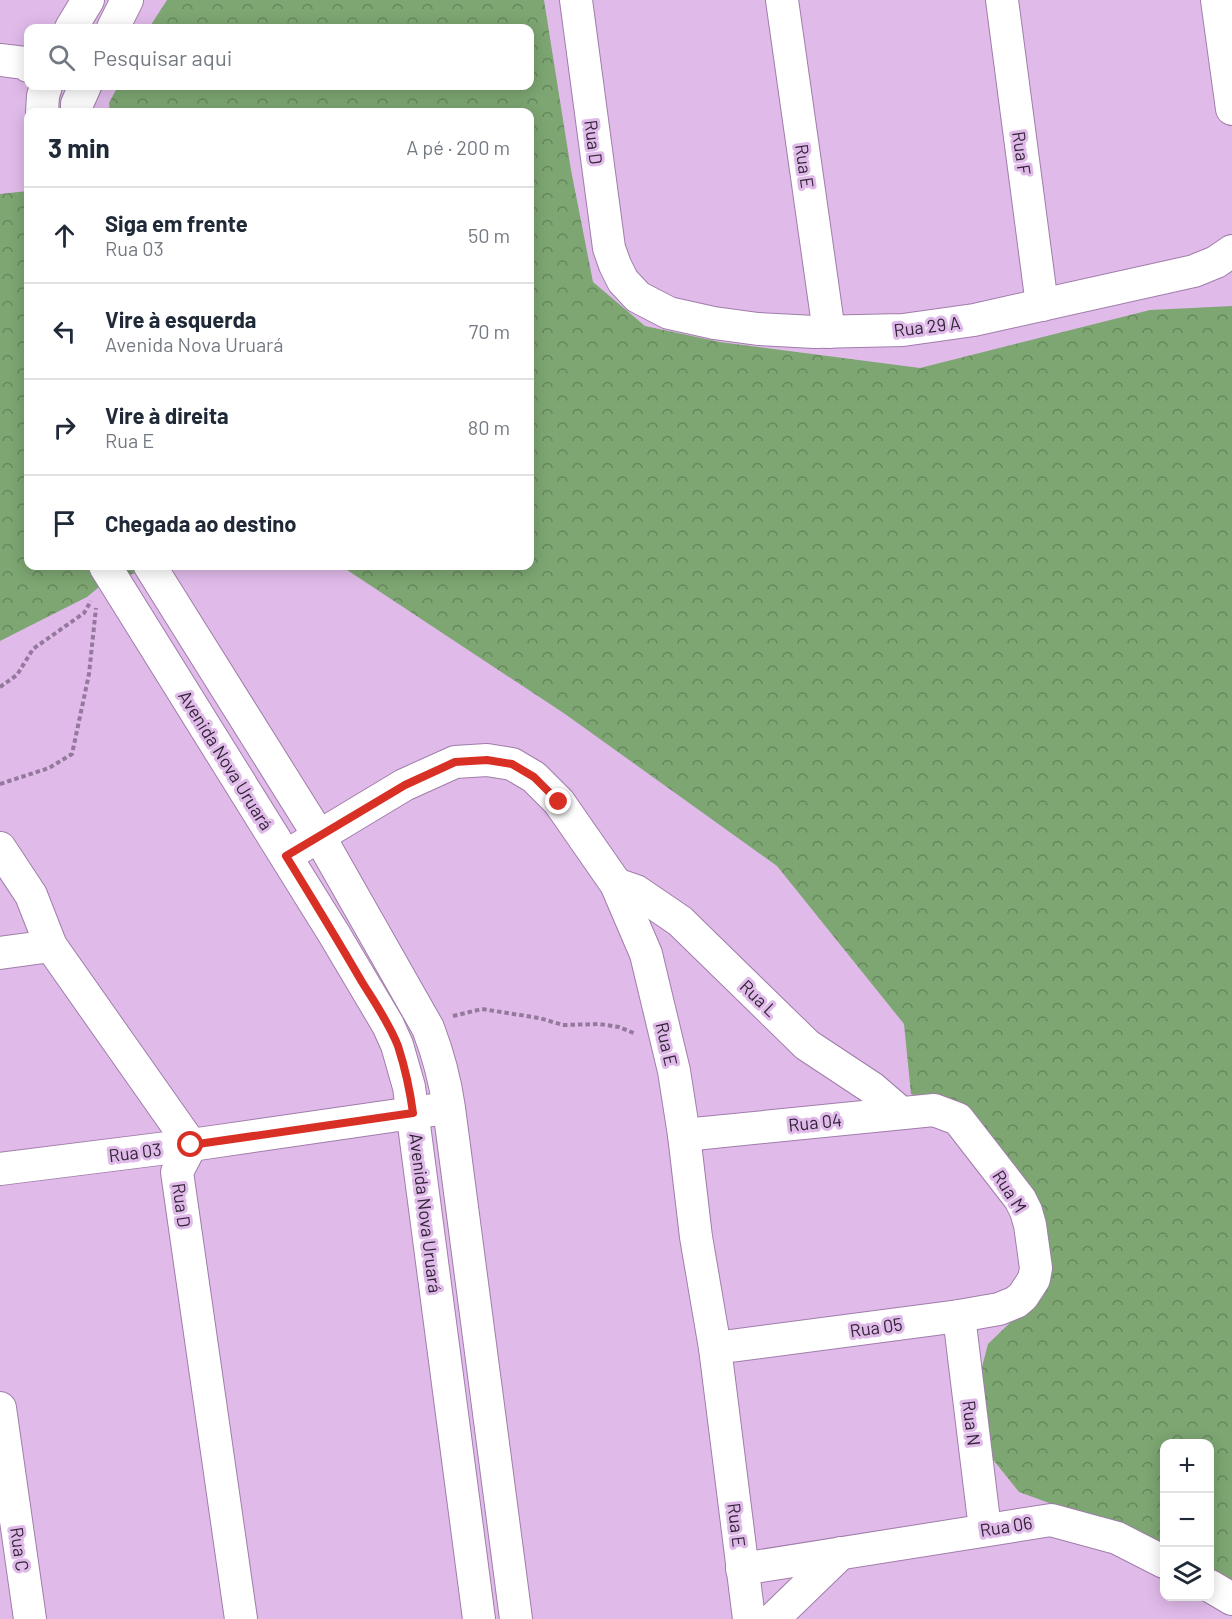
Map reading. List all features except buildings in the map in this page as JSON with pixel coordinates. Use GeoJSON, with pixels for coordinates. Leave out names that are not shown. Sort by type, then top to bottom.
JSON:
{"type":"FeatureCollection","features":[{"type":"Feature","properties":{"kind":"street"},"geometry":{"type":"LineString","coordinates":[[73,24],[88,0]]}},
{"type":"Feature","properties":{"kind":"street"},"geometry":{"type":"LineString","coordinates":[[115,24],[128,0]]}},
{"type":"Feature","properties":{"kind":"street","name":"Rua D"},"geometry":{"type":"LineString","coordinates":[[576,0],[606,231],[615,265],[624,280]]}},
{"type":"Feature","properties":{"kind":"street","name":"Rua E"},"geometry":{"type":"LineString","coordinates":[[782,0],[829,332]]}},
{"type":"Feature","properties":{"kind":"street","name":"Rua F"},"geometry":{"type":"LineString","coordinates":[[1002,0],[1042,305]]}},
{"type":"Feature","properties":{"kind":"street"},"geometry":{"type":"LineString","coordinates":[[1217,0],[1232,109]]}},
{"type":"Feature","properties":{"kind":"street"},"geometry":{"type":"LineString","coordinates":[[0,60],[24,63]]}},
{"type":"Feature","properties":{"kind":"street"},"geometry":{"type":"LineString","coordinates":[[42,108],[45,90]]}},
{"type":"Feature","properties":{"kind":"street"},"geometry":{"type":"LineString","coordinates":[[77,108],[83,90]]}},
{"type":"Feature","properties":{"kind":"street","name":"Rua 29 A"},"geometry":{"type":"LineString","coordinates":[[624,280],[638,297],[669,313],[714,323],[758,329],[829,332],[903,330],[974,320],[1194,271],[1216,262],[1232,251]]}},
{"type":"Feature","properties":{"kind":"street","name":"Avenida Nova Uruará"},"geometry":{"type":"LineString","coordinates":[[153,570],[319,836],[428,1028],[438,1054],[449,1108],[516,1619]]}},
{"type":"Feature","properties":{"kind":"street","name":"Avenida Nova Uruará"},"geometry":{"type":"LineString","coordinates":[[106,578],[286,856],[388,1025],[397,1045],[409,1087],[413,1113],[478,1619]]}},
{"type":"Feature","properties":{"kind":"street","name":"Rua E"},"geometry":{"type":"LineString","coordinates":[[286,856],[405,785],[455,762],[487,760],[512,764],[534,777],[559,802],[616,884],[646,954],[674,1071],[696,1237],[715,1348],[749,1619]]}},
{"type":"Feature","properties":{"kind":"street"},"geometry":{"type":"LineString","coordinates":[[0,848],[31,894],[51,946],[191,1145]]}},
{"type":"Feature","properties":{"kind":"street","name":"Rua L"},"geometry":{"type":"LineString","coordinates":[[616,884],[636,891],[681,921],[807,1045],[872,1088],[901,1113]]}},
{"type":"Feature","properties":{"kind":"street"},"geometry":{"type":"LineString","coordinates":[[0,953],[51,946]]}},
{"type":"Feature","properties":{"kind":"street","name":"Rua 03"},"geometry":{"type":"LineString","coordinates":[[0,1169],[191,1145],[449,1108]]}},
{"type":"Feature","properties":{"kind":"street","name":"Rua 04"},"geometry":{"type":"LineString","coordinates":[[684,1135],[934,1110],[945,1113]]}},
{"type":"Feature","properties":{"kind":"street","name":"Rua M"},"geometry":{"type":"LineString","coordinates":[[945,1113],[958,1119],[1020,1199],[1026,1211],[1036,1268],[1034,1279],[1029,1287]]}},
{"type":"Feature","properties":{"kind":"street","name":"Rua D"},"geometry":{"type":"LineString","coordinates":[[191,1145],[177,1172],[241,1619]]}},
{"type":"Feature","properties":{"kind":"street","name":"Rua 05"},"geometry":{"type":"LineString","coordinates":[[715,1348],[999,1309],[1016,1302],[1029,1287]]}},
{"type":"Feature","properties":{"kind":"street","name":"Rua N"},"geometry":{"type":"LineString","coordinates":[[958,1316],[985,1529]]}},
{"type":"Feature","properties":{"kind":"street","name":"Rua C"},"geometry":{"type":"LineString","coordinates":[[0,1408],[30,1619]]}},
{"type":"Feature","properties":{"kind":"street","name":"Rua 06"},"geometry":{"type":"LineString","coordinates":[[742,1569],[1051,1520],[1117,1538],[1160,1560]]}},
{"type":"Feature","properties":{"kind":"street"},"geometry":{"type":"LineString","coordinates":[[773,1619],[841,1553]]}},
{"type":"Feature","properties":{"kind":"street"},"geometry":{"type":"LineString","coordinates":[[1214,1589],[1232,1599]]}},
{"type":"Feature","properties":{"kind":"path"},"geometry":{"type":"LineString","coordinates":[[0,687],[17,675],[33,649],[84,613],[106,578]]}},
{"type":"Feature","properties":{"kind":"path"},"geometry":{"type":"LineString","coordinates":[[0,784],[49,768],[72,754],[106,578]]}},
{"type":"Feature","properties":{"kind":"path"},"geometry":{"type":"LineString","coordinates":[[428,1028],[451,1017],[482,1009],[540,1018],[563,1025],[599,1023],[619,1027],[644,1037]]}},
{"type":"Feature","properties":{"kind":"green space"},"geometry":{"type":"Polygon","coordinates":[[[167,0],[544,0],[571,170],[593,282],[645,326],[720,342],[920,368],[1150,310],[1232,306],[1232,1591],[1214,1580],[1214,1439],[1160,1439],[1160,1553],[1101,1522],[1019,1492],[983,1447],[975,1394],[988,1344],[1043,1291],[1043,1208],[977,1116],[911,1094],[904,1024],[777,866],[565,714],[347,570],[534,570],[534,108],[110,108],[109,103],[116,90],[534,90],[534,24],[152,24],[167,0]]]}},
{"type":"Feature","properties":{"kind":"green space"},"geometry":{"type":"Polygon","coordinates":[[[24,191],[24,570],[144,570],[99,587],[87,597],[0,641],[0,194],[24,191]]]}},
{"type":"Feature","properties":{"kind":"route"},"geometry":{"type":"LineString","coordinates":[[191,1145],[413,1113],[404,1067],[388,1025],[286,856],[405,785],[455,762],[487,760],[512,764],[534,777],[559,802]]}}]}
